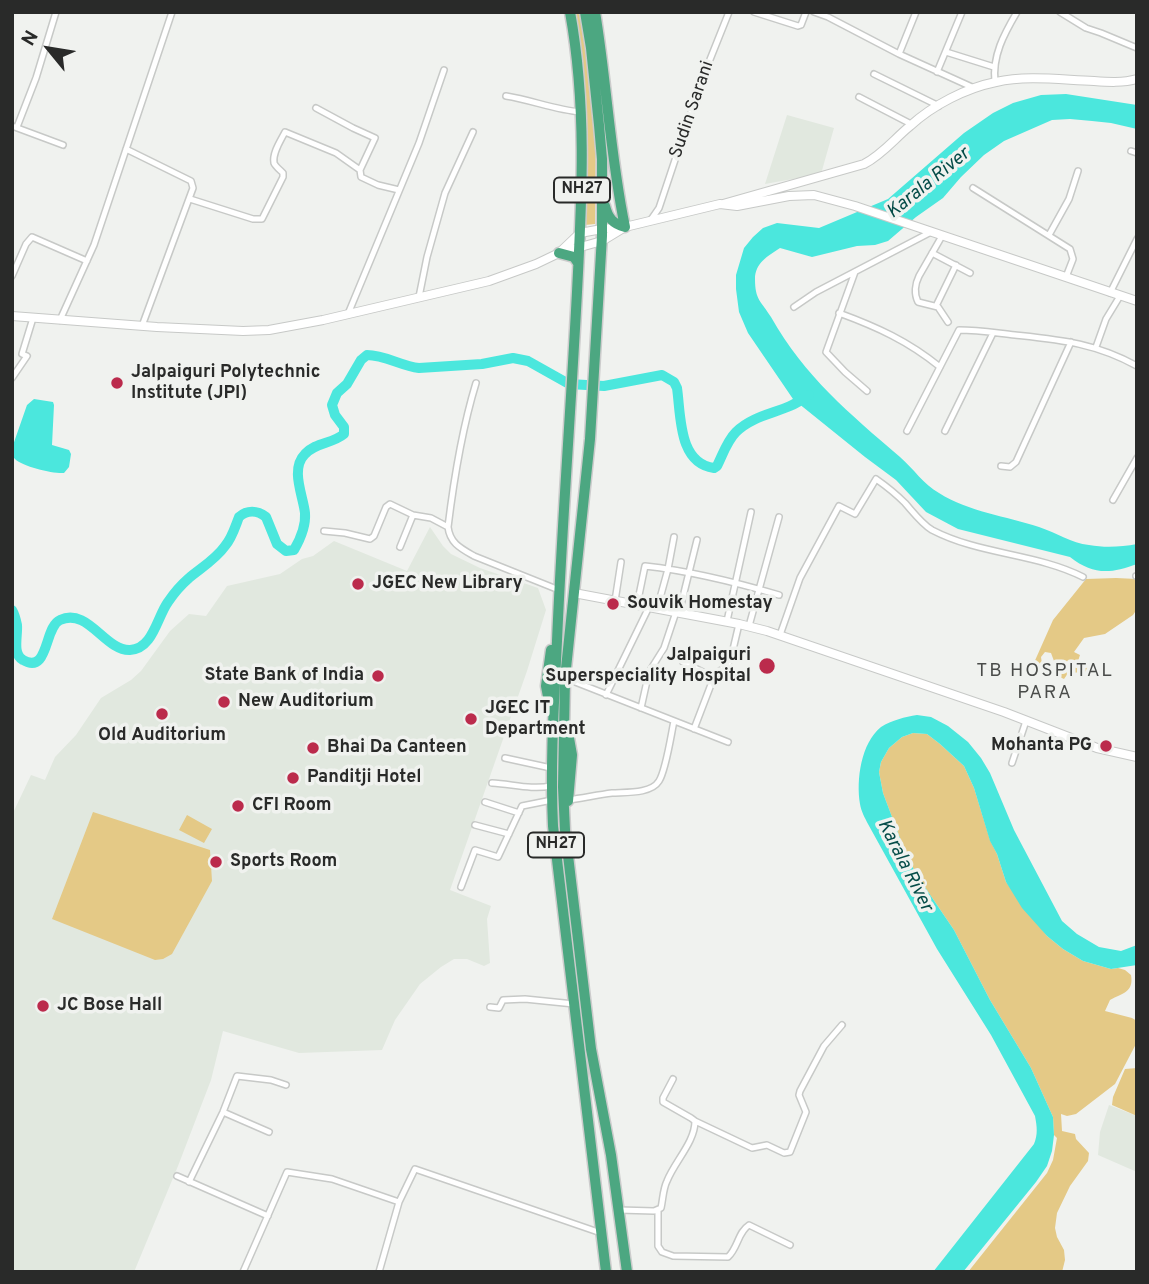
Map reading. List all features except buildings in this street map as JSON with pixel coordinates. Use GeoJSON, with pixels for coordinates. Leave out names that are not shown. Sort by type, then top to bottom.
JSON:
{"type":"FeatureCollection","features":[{"type":"Feature","properties":{"kind":"highway","name":"NH27"},"geometry":{"type":"LineString","coordinates":[[570,12],[583,157],[557,629],[558,717],[565,821],[591,1049],[611,1156],[626,1268]]}},
{"type":"Feature","properties":{"kind":"highway","name":"NH27"},"geometry":{"type":"LineString","coordinates":[[585,12],[599,125],[603,197],[602,242],[591,419],[565,678],[551,768],[552,800],[574,1004],[606,1271]]}},
{"type":"Feature","properties":{"kind":"highway"},"geometry":{"type":"LineString","coordinates":[[595,12],[611,149],[625,227],[610,219],[603,197]]}},
{"type":"Feature","properties":{"kind":"highway"},"geometry":{"type":"LineString","coordinates":[[559,253],[573,257],[578,263]]}},
{"type":"Feature","properties":{"kind":"highway"},"geometry":{"type":"LineString","coordinates":[[559,590],[574,593]]}},
{"type":"Feature","properties":{"kind":"highway","name":"NH27"},"geometry":{"type":"LineString","coordinates":[[558,717],[570,738],[572,755],[565,821]]}},
{"type":"Feature","properties":{"kind":"main road"},"geometry":{"type":"LineString","coordinates":[[559,253],[580,233],[625,227],[720,204],[864,163],[883,152],[911,124],[974,88],[1013,79],[1112,82],[1137,79]]}},
{"type":"Feature","properties":{"kind":"main road"},"geometry":{"type":"LineString","coordinates":[[720,204],[737,206],[781,197],[814,195],[855,206],[1137,301]]}},
{"type":"Feature","properties":{"kind":"main road"},"geometry":{"type":"LineString","coordinates":[[12,316],[142,326],[269,330],[489,281],[559,253],[602,242],[625,227]]}},
{"type":"Feature","properties":{"kind":"main road"},"geometry":{"type":"LineString","coordinates":[[574,593],[727,621],[780,635],[1097,748],[1137,757]]}},
{"type":"Feature","properties":{"kind":"street"},"geometry":{"type":"LineString","coordinates":[[56,12],[40,67],[15,126],[64,145]]}},
{"type":"Feature","properties":{"kind":"street"},"geometry":{"type":"LineString","coordinates":[[60,320],[87,261],[172,12]]}},
{"type":"Feature","properties":{"kind":"street","name":"Sudin Sarani"},"geometry":{"type":"LineString","coordinates":[[650,220],[659,208],[701,82],[729,12]]}},
{"type":"Feature","properties":{"kind":"street"},"geometry":{"type":"LineString","coordinates":[[754,12],[798,26],[801,25],[806,12]]}},
{"type":"Feature","properties":{"kind":"street"},"geometry":{"type":"LineString","coordinates":[[814,12],[974,88]]}},
{"type":"Feature","properties":{"kind":"street"},"geometry":{"type":"LineString","coordinates":[[899,54],[916,12]]}},
{"type":"Feature","properties":{"kind":"street"},"geometry":{"type":"LineString","coordinates":[[937,72],[962,12]]}},
{"type":"Feature","properties":{"kind":"street"},"geometry":{"type":"LineString","coordinates":[[995,82],[994,66],[999,45],[1017,12]]}},
{"type":"Feature","properties":{"kind":"street"},"geometry":{"type":"LineString","coordinates":[[1060,12],[1086,29],[1137,48]]}},
{"type":"Feature","properties":{"kind":"street"},"geometry":{"type":"LineString","coordinates":[[946,52],[994,66]]}},
{"type":"Feature","properties":{"kind":"street"},"geometry":{"type":"LineString","coordinates":[[348,314],[419,143],[444,70]]}},
{"type":"Feature","properties":{"kind":"street"},"geometry":{"type":"LineString","coordinates":[[874,74],[939,106]]}},
{"type":"Feature","properties":{"kind":"street"},"geometry":{"type":"LineString","coordinates":[[506,96],[527,99],[565,111],[581,112]]}},
{"type":"Feature","properties":{"kind":"street"},"geometry":{"type":"LineString","coordinates":[[859,97],[911,124]]}},
{"type":"Feature","properties":{"kind":"street"},"geometry":{"type":"LineString","coordinates":[[316,107],[375,138],[360,175],[399,190]]}},
{"type":"Feature","properties":{"kind":"street"},"geometry":{"type":"LineString","coordinates":[[190,198],[253,219],[262,219],[283,177],[274,160],[278,144],[285,132],[336,153],[360,170]]}},
{"type":"Feature","properties":{"kind":"street"},"geometry":{"type":"LineString","coordinates":[[419,297],[445,193],[473,132]]}},
{"type":"Feature","properties":{"kind":"street"},"geometry":{"type":"LineString","coordinates":[[126,149],[191,181],[194,188],[142,326]]}},
{"type":"Feature","properties":{"kind":"street"},"geometry":{"type":"LineString","coordinates":[[1049,235],[1069,199],[1078,171]]}},
{"type":"Feature","properties":{"kind":"street"},"geometry":{"type":"LineString","coordinates":[[973,188],[1067,246],[1072,251],[1073,258],[1066,277]]}},
{"type":"Feature","properties":{"kind":"street"},"geometry":{"type":"LineString","coordinates":[[659,208],[667,216]]}},
{"type":"Feature","properties":{"kind":"street"},"geometry":{"type":"LineString","coordinates":[[794,307],[816,292],[931,232]]}},
{"type":"Feature","properties":{"kind":"street"},"geometry":{"type":"LineString","coordinates":[[942,236],[919,276],[916,293],[918,302],[936,306],[948,322]]}},
{"type":"Feature","properties":{"kind":"street"},"geometry":{"type":"LineString","coordinates":[[12,276],[26,244],[32,237],[87,261]]}},
{"type":"Feature","properties":{"kind":"street"},"geometry":{"type":"LineString","coordinates":[[1110,293],[1137,239]]}},
{"type":"Feature","properties":{"kind":"street"},"geometry":{"type":"LineString","coordinates":[[932,253],[970,273]]}},
{"type":"Feature","properties":{"kind":"street"},"geometry":{"type":"LineString","coordinates":[[936,306],[956,265]]}},
{"type":"Feature","properties":{"kind":"street"},"geometry":{"type":"LineString","coordinates":[[855,272],[826,354],[867,391]]}},
{"type":"Feature","properties":{"kind":"street"},"geometry":{"type":"LineString","coordinates":[[1096,347],[1106,319],[1120,296]]}},
{"type":"Feature","properties":{"kind":"street"},"geometry":{"type":"LineString","coordinates":[[839,313],[894,336],[940,367]]}},
{"type":"Feature","properties":{"kind":"street"},"geometry":{"type":"LineString","coordinates":[[12,378],[27,356],[22,354],[33,318]]}},
{"type":"Feature","properties":{"kind":"street"},"geometry":{"type":"LineString","coordinates":[[907,431],[958,330],[1096,347],[1137,366]]}},
{"type":"Feature","properties":{"kind":"street"},"geometry":{"type":"LineString","coordinates":[[944,431],[993,333]]}},
{"type":"Feature","properties":{"kind":"street"},"geometry":{"type":"LineString","coordinates":[[1002,466],[1010,467],[1016,462],[1071,342]]}},
{"type":"Feature","properties":{"kind":"street"},"geometry":{"type":"LineString","coordinates":[[476,383],[452,490],[448,527],[450,537],[463,550],[474,556],[559,590]]}},
{"type":"Feature","properties":{"kind":"street"},"geometry":{"type":"LineString","coordinates":[[1113,500],[1137,458]]}},
{"type":"Feature","properties":{"kind":"street"},"geometry":{"type":"LineString","coordinates":[[780,635],[800,578],[839,506],[856,514],[876,479],[933,530],[966,544],[1042,561],[1083,577]]}},
{"type":"Feature","properties":{"kind":"street"},"geometry":{"type":"LineString","coordinates":[[324,531],[370,539],[374,536],[387,505],[390,504],[448,527]]}},
{"type":"Feature","properties":{"kind":"street"},"geometry":{"type":"LineString","coordinates":[[727,621],[751,512]]}},
{"type":"Feature","properties":{"kind":"street"},"geometry":{"type":"LineString","coordinates":[[400,547],[414,514]]}},
{"type":"Feature","properties":{"kind":"street"},"geometry":{"type":"LineString","coordinates":[[749,626],[779,517]]}},
{"type":"Feature","properties":{"kind":"street"},"geometry":{"type":"LineString","coordinates":[[606,695],[653,608],[668,569],[674,537]]}},
{"type":"Feature","properties":{"kind":"street"},"geometry":{"type":"LineString","coordinates":[[641,708],[649,671],[664,648],[678,612],[697,540]]}},
{"type":"Feature","properties":{"kind":"street"},"geometry":{"type":"LineString","coordinates":[[615,601],[621,562]]}},
{"type":"Feature","properties":{"kind":"street"},"geometry":{"type":"LineString","coordinates":[[637,605],[645,566],[690,573],[779,595]]}},
{"type":"Feature","properties":{"kind":"street"},"geometry":{"type":"LineString","coordinates":[[694,729],[718,672],[729,663],[739,624]]}},
{"type":"Feature","properties":{"kind":"street"},"geometry":{"type":"LineString","coordinates":[[683,662],[715,678]]}},
{"type":"Feature","properties":{"kind":"street"},"geometry":{"type":"LineString","coordinates":[[565,678],[728,742]]}},
{"type":"Feature","properties":{"kind":"street"},"geometry":{"type":"LineString","coordinates":[[568,800],[627,793],[654,786],[662,774],[674,721]]}},
{"type":"Feature","properties":{"kind":"street"},"geometry":{"type":"LineString","coordinates":[[1012,763],[1026,721]]}},
{"type":"Feature","properties":{"kind":"street"},"geometry":{"type":"LineString","coordinates":[[505,758],[551,768]]}},
{"type":"Feature","properties":{"kind":"street"},"geometry":{"type":"LineString","coordinates":[[492,783],[537,789],[552,786]]}},
{"type":"Feature","properties":{"kind":"street"},"geometry":{"type":"LineString","coordinates":[[461,887],[475,850],[498,857],[522,806],[552,800]]}},
{"type":"Feature","properties":{"kind":"street"},"geometry":{"type":"LineString","coordinates":[[485,802],[519,813]]}},
{"type":"Feature","properties":{"kind":"street"},"geometry":{"type":"LineString","coordinates":[[475,825],[509,834]]}},
{"type":"Feature","properties":{"kind":"street"},"geometry":{"type":"LineString","coordinates":[[490,1007],[499,1008],[503,1000],[525,999],[574,1004]]}},
{"type":"Feature","properties":{"kind":"street"},"geometry":{"type":"LineString","coordinates":[[673,1079],[663,1102],[695,1121],[752,1148],[767,1144],[784,1153],[790,1152],[806,1112],[800,1091],[824,1046],[842,1025]]}},
{"type":"Feature","properties":{"kind":"street"},"geometry":{"type":"LineString","coordinates":[[189,1182],[237,1076],[271,1080],[286,1085]]}},
{"type":"Feature","properties":{"kind":"street"},"geometry":{"type":"LineString","coordinates":[[223,1112],[269,1132]]}},
{"type":"Feature","properties":{"kind":"street"},"geometry":{"type":"LineString","coordinates":[[695,1121],[695,1128],[668,1177],[658,1210],[658,1246],[666,1254],[673,1256],[728,1257],[749,1225],[790,1245]]}},
{"type":"Feature","properties":{"kind":"street"},"geometry":{"type":"LineString","coordinates":[[379,1272],[399,1202],[415,1169],[601,1233]]}},
{"type":"Feature","properties":{"kind":"street"},"geometry":{"type":"LineString","coordinates":[[243,1272],[287,1172],[332,1180],[399,1202]]}},
{"type":"Feature","properties":{"kind":"street"},"geometry":{"type":"LineString","coordinates":[[177,1177],[268,1216]]}},
{"type":"Feature","properties":{"kind":"street"},"geometry":{"type":"LineString","coordinates":[[619,1210],[658,1210]]}},
{"type":"Feature","properties":{"kind":"shaded area"},"geometry":{"type":"Polygon","coordinates":[[[573,12],[581,12],[596,128],[595,224],[585,225],[573,12]]]}},
{"type":"Feature","properties":{"kind":"shaded area"},"geometry":{"type":"Polygon","coordinates":[[[787,115],[834,128],[821,174],[765,184],[787,115]]]}},
{"type":"Feature","properties":{"kind":"shaded area"},"geometry":{"type":"Polygon","coordinates":[[[430,527],[451,554],[480,568],[538,588],[546,610],[450,890],[491,906],[487,919],[490,963],[484,966],[467,959],[454,959],[441,967],[420,984],[395,1020],[382,1050],[299,1053],[223,1031],[211,1080],[134,1272],[12,1272],[12,815],[31,775],[45,780],[55,757],[76,735],[101,698],[141,671],[170,631],[189,614],[206,616],[227,586],[280,574],[334,541],[407,571],[430,527]]]}},
{"type":"Feature","properties":{"kind":"shaded area"},"geometry":{"type":"Polygon","coordinates":[[[1086,579],[1137,579],[1137,609],[1133,615],[1105,634],[1084,638],[1074,652],[1080,655],[1078,661],[1090,668],[1085,672],[1080,669],[1076,673],[1071,669],[1064,679],[1051,673],[1054,661],[1051,653],[1045,652],[1041,657],[1042,664],[1035,667],[1033,665],[1053,620],[1086,579]]]}},
{"type":"Feature","properties":{"kind":"shaded area"},"geometry":{"type":"Polygon","coordinates":[[[913,733],[927,734],[964,766],[1006,882],[1047,936],[1083,961],[1125,970],[1131,975],[1129,989],[1110,1000],[1105,1011],[1137,1021],[1137,1042],[1115,1084],[1076,1114],[1061,1114],[1062,1131],[1075,1134],[1076,1139],[1089,1153],[1088,1161],[1070,1186],[1057,1213],[1055,1228],[1065,1260],[1062,1272],[968,1272],[1047,1173],[1053,1160],[1057,1138],[1054,1135],[1053,1117],[1031,1068],[990,1000],[954,930],[916,874],[883,793],[879,772],[881,762],[889,748],[902,737],[913,733]]]}},
{"type":"Feature","properties":{"kind":"shaded area"},"geometry":{"type":"Polygon","coordinates":[[[93,812],[210,850],[212,881],[172,954],[163,959],[155,960],[52,919],[93,812]]]}},
{"type":"Feature","properties":{"kind":"shaded area"},"geometry":{"type":"Polygon","coordinates":[[[187,815],[212,829],[204,843],[179,830],[187,815]]]}},
{"type":"Feature","properties":{"kind":"shaded area"},"geometry":{"type":"Polygon","coordinates":[[[1137,1068],[1137,1116],[1112,1105],[1125,1069],[1137,1068]]]}},
{"type":"Feature","properties":{"kind":"shaded area"},"geometry":{"type":"Polygon","coordinates":[[[1109,1105],[1137,1116],[1137,1172],[1098,1155],[1100,1132],[1109,1105]]]}},
{"type":"Feature","properties":{"kind":"water","name":"Karala River"},"geometry":{"type":"Polygon","coordinates":[[[1066,94],[1137,105],[1137,129],[1111,123],[1052,120],[1004,141],[984,155],[943,198],[888,241],[812,257],[780,248],[760,264],[755,286],[757,296],[784,338],[813,376],[905,461],[928,486],[963,505],[1039,527],[1076,542],[1107,547],[1137,544],[1137,564],[1110,571],[1094,570],[1070,557],[958,529],[926,512],[896,480],[793,399],[748,333],[739,312],[736,289],[736,275],[744,248],[763,228],[777,223],[819,228],[888,199],[964,133],[993,113],[1013,103],[1041,95],[1066,94]]]}},
{"type":"Feature","properties":{"kind":"water"},"geometry":{"type":"Polygon","coordinates":[[[34,399],[53,402],[52,445],[69,450],[71,454],[69,467],[64,473],[31,467],[19,462],[13,455],[12,448],[27,405],[34,399]]]}},
{"type":"Feature","properties":{"kind":"water","name":"Karala River"},"geometry":{"type":"Polygon","coordinates":[[[917,715],[931,717],[948,726],[968,742],[981,758],[1014,830],[1062,921],[1099,947],[1121,951],[1137,945],[1137,965],[1111,969],[1083,961],[1063,949],[1047,936],[1022,908],[1006,882],[964,766],[927,734],[913,733],[902,737],[889,748],[879,772],[883,793],[904,849],[916,874],[954,930],[990,1000],[1031,1068],[1053,1117],[1054,1135],[1047,1166],[963,1272],[933,1272],[1034,1144],[1037,1127],[1035,1116],[991,1035],[937,949],[861,809],[860,773],[869,742],[881,727],[917,715]]]}},
{"type":"Feature","properties":{"kind":"waterway"},"geometry":{"type":"LineString","coordinates":[[12,610],[17,625],[18,654],[31,663],[42,656],[55,624],[70,618],[79,619],[112,644],[130,650],[138,648],[149,638],[173,595],[221,551],[230,540],[242,515],[256,512],[266,517],[277,544],[286,551],[294,550],[305,518],[298,467],[305,454],[314,447],[344,434],[344,427],[335,415],[332,405],[337,393],[347,384],[361,360],[367,355],[419,368],[482,364],[513,358],[528,361],[569,384],[604,386],[662,375],[674,382],[677,388],[681,424],[688,448],[702,464],[714,468],[730,439],[742,427],[755,419],[793,405],[809,395]]}},
{"type":"Feature","properties":{"kind":"place","name":"Jalpaiguri Polytechnic Institute (JPI)"},"geometry":{"type":"Point","coordinates":[117,383]}},
{"type":"Feature","properties":{"kind":"place","name":"JGEC New Library"},"geometry":{"type":"Point","coordinates":[358,584]}},
{"type":"Feature","properties":{"kind":"place","name":"Souvik Homestay"},"geometry":{"type":"Point","coordinates":[613,604]}},
{"type":"Feature","properties":{"kind":"place","name":"Jalpaiguri Superspeciality Hospital"},"geometry":{"type":"Point","coordinates":[767,666]}},
{"type":"Feature","properties":{"kind":"place","name":"State Bank of India"},"geometry":{"type":"Point","coordinates":[378,676]}},
{"type":"Feature","properties":{"kind":"place","name":"New Auditorium"},"geometry":{"type":"Point","coordinates":[224,702]}},
{"type":"Feature","properties":{"kind":"place","name":"Old Auditorium"},"geometry":{"type":"Point","coordinates":[162,714]}},
{"type":"Feature","properties":{"kind":"place","name":"JGEC IT Department"},"geometry":{"type":"Point","coordinates":[471,719]}},
{"type":"Feature","properties":{"kind":"place","name":"Mohanta PG"},"geometry":{"type":"Point","coordinates":[1106,746]}},
{"type":"Feature","properties":{"kind":"place","name":"Bhai Da Canteen"},"geometry":{"type":"Point","coordinates":[313,748]}},
{"type":"Feature","properties":{"kind":"place","name":"Panditji Hotel"},"geometry":{"type":"Point","coordinates":[293,778]}},
{"type":"Feature","properties":{"kind":"place","name":"CFI Room"},"geometry":{"type":"Point","coordinates":[238,806]}},
{"type":"Feature","properties":{"kind":"place","name":"Sports Room"},"geometry":{"type":"Point","coordinates":[216,862]}},
{"type":"Feature","properties":{"kind":"place","name":"JC Bose Hall"},"geometry":{"type":"Point","coordinates":[43,1006]}},
{"type":"Feature","properties":{"kind":"district","name":"TB HOSPITAL PARA"},"geometry":{"type":"Point","coordinates":[1045,683]}}]}
